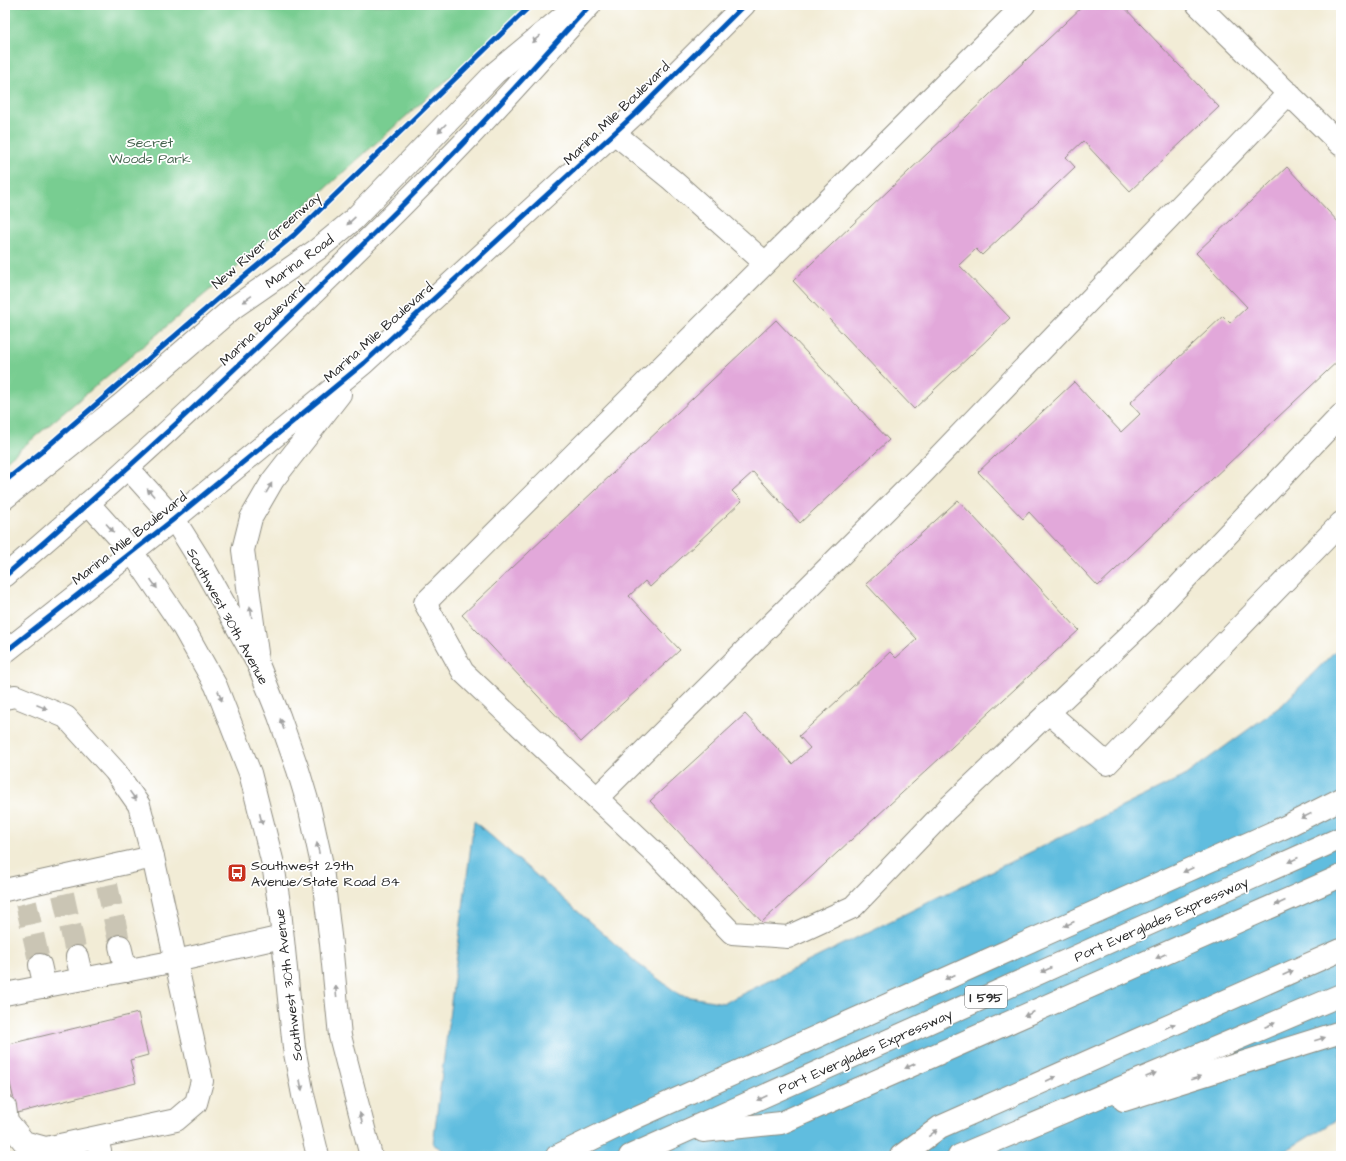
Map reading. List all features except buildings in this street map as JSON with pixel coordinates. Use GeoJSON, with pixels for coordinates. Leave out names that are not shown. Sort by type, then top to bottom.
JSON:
{"type":"FeatureCollection","features":[{"type":"Feature","properties":{"kind":"main road","name":"Marina Road"},"geometry":{"type":"LineString","coordinates":[[5,498],[122,403],[233,308],[318,249],[341,231],[495,73],[577,5]]}},
{"type":"Feature","properties":{"kind":"main road","name":"Marina Boulevard"},"geometry":{"type":"LineString","coordinates":[[88,504],[294,311],[449,158],[590,5]]}},
{"type":"Feature","properties":{"kind":"main road","name":"Marina Mile Boulevard"},"geometry":{"type":"LineString","coordinates":[[5,652],[174,519],[364,364],[614,133],[744,5]]}},
{"type":"Feature","properties":{"kind":"main road"},"geometry":{"type":"LineString","coordinates":[[1024,5],[426,603],[463,672],[657,855],[732,933],[788,937],[853,907],[947,809],[1152,614],[1341,415]]}},
{"type":"Feature","properties":{"kind":"main road"},"geometry":{"type":"LineString","coordinates":[[1198,5],[1341,145]]}},
{"type":"Feature","properties":{"kind":"main road"},"geometry":{"type":"LineString","coordinates":[[597,798],[924,472],[1289,94]]}},
{"type":"Feature","properties":{"kind":"main road"},"geometry":{"type":"LineString","coordinates":[[614,133],[672,180],[765,263]]}},
{"type":"Feature","properties":{"kind":"main road"},"geometry":{"type":"LineString","coordinates":[[258,664],[243,550],[251,518],[273,480],[364,364]]}},
{"type":"Feature","properties":{"kind":"main road","name":"Southwest 30th Avenue"},"geometry":{"type":"LineString","coordinates":[[128,468],[174,519],[199,559],[258,664],[286,736],[310,810],[321,860],[340,1036],[371,1156]]}},
{"type":"Feature","properties":{"kind":"main road"},"geometry":{"type":"LineString","coordinates":[[5,576],[88,504]]}},
{"type":"Feature","properties":{"kind":"main road","name":"Southwest 30th Avenue"},"geometry":{"type":"LineString","coordinates":[[88,504],[132,552],[183,627],[216,686],[250,773],[272,864],[280,910],[294,1048],[318,1156]]}},
{"type":"Feature","properties":{"kind":"main road"},"geometry":{"type":"LineString","coordinates":[[1048,712],[1107,764],[1341,523]]}},
{"type":"Feature","properties":{"kind":"main road"},"geometry":{"type":"LineString","coordinates":[[5,698],[15,696],[66,716],[115,771],[139,805],[153,857],[202,1081],[196,1103],[176,1120],[99,1147],[46,1148],[24,1142],[7,1121],[5,1107]]}},
{"type":"Feature","properties":{"kind":"main road"},"geometry":{"type":"LineString","coordinates":[[557,1156],[637,1117],[1285,827],[1341,799]]}},
{"type":"Feature","properties":{"kind":"main road","name":"Port Everglades Expressway"},"geometry":{"type":"LineString","coordinates":[[630,1156],[1341,838]]}},
{"type":"Feature","properties":{"kind":"main road"},"geometry":{"type":"LineString","coordinates":[[18,893],[105,877],[153,857]]}},
{"type":"Feature","properties":{"kind":"main road"},"geometry":{"type":"LineString","coordinates":[[684,1133],[781,1123],[1341,876]]}},
{"type":"Feature","properties":{"kind":"main road"},"geometry":{"type":"LineString","coordinates":[[5,994],[176,961],[282,937]]}},
{"type":"Feature","properties":{"kind":"main road"},"geometry":{"type":"LineString","coordinates":[[120,946],[126,971]]}},
{"type":"Feature","properties":{"kind":"main road"},"geometry":{"type":"LineString","coordinates":[[901,1156],[940,1128],[1341,950]]}},
{"type":"Feature","properties":{"kind":"main road"},"geometry":{"type":"LineString","coordinates":[[77,957],[82,980]]}},
{"type":"Feature","properties":{"kind":"main road"},"geometry":{"type":"LineString","coordinates":[[40,965],[45,986]]}},
{"type":"Feature","properties":{"kind":"main road"},"geometry":{"type":"LineString","coordinates":[[959,1156],[1341,995]]}},
{"type":"Feature","properties":{"kind":"main road"},"geometry":{"type":"LineString","coordinates":[[998,1139],[1341,1032]]}},
{"type":"Feature","properties":{"kind":"green space","name":"Secret Woods Park"},"geometry":{"type":"Polygon","coordinates":[[[5,5],[526,5],[496,36],[236,268],[5,462],[5,5]]]}},
{"type":"Feature","properties":{"kind":"water"},"geometry":{"type":"Polygon","coordinates":[[[1341,645],[1341,1117],[1277,1156],[451,1156],[433,1144],[474,821],[638,964],[680,995],[724,1003],[1183,777],[1282,705],[1341,645]]]}},
{"type":"Feature","properties":{"kind":"tunnel"},"geometry":{"type":"LineString","coordinates":[[107,885],[120,946]]}},
{"type":"Feature","properties":{"kind":"tunnel"},"geometry":{"type":"LineString","coordinates":[[63,894],[77,957]]}},
{"type":"Feature","properties":{"kind":"tunnel"},"geometry":{"type":"LineString","coordinates":[[26,903],[40,965]]}},
{"type":"Feature","properties":{"kind":"cycle path","name":"New River Greenway"},"geometry":{"type":"LineString","coordinates":[[5,481],[40,453],[228,290],[294,235],[531,5]]}},
{"type":"Feature","properties":{"kind":"cycle path"},"geometry":{"type":"LineString","coordinates":[[5,576],[119,476],[341,267],[466,140],[590,5]]}},
{"type":"Feature","properties":{"kind":"cycle path"},"geometry":{"type":"LineString","coordinates":[[5,652],[174,519],[364,363],[636,113],[744,5]]}},
{"type":"Feature","properties":{"kind":"place","name":"Southwest 29th Avenue/State Road 84"},"geometry":{"type":"Point","coordinates":[237,873]}}]}
